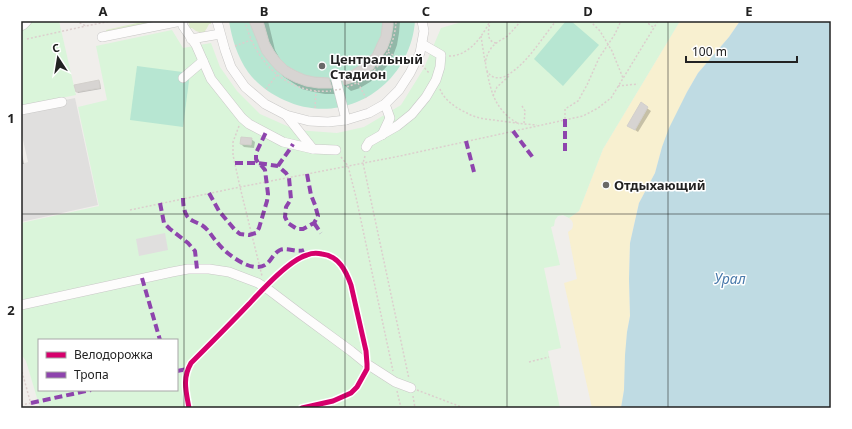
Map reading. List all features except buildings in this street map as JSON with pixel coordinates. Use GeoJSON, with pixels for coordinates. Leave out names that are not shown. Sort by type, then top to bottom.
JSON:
{"type":"FeatureCollection","features":[{"type":"Feature","properties":{"kind":"lane"},"geometry":{"type":"LineString","coordinates":[[21,26],[27,21]]}},
{"type":"Feature","properties":{"kind":"lane"},"geometry":{"type":"LineString","coordinates":[[102,37],[181,21],[196,45],[211,80],[242,118],[249,124],[283,142],[313,149],[336,150]]}},
{"type":"Feature","properties":{"kind":"lane"},"geometry":{"type":"LineString","coordinates":[[218,21],[224,50],[231,67],[245,87],[265,104],[286,114],[309,122],[346,120],[369,113],[385,104],[399,90],[417,60],[420,53],[424,31],[422,21]]}},
{"type":"Feature","properties":{"kind":"lane"},"geometry":{"type":"LineString","coordinates":[[192,39],[220,34]]}},
{"type":"Feature","properties":{"kind":"lane"},"geometry":{"type":"LineString","coordinates":[[366,148],[369,142],[397,126],[412,114],[426,97],[436,80],[440,67],[441,55],[422,44]]}},
{"type":"Feature","properties":{"kind":"lane"},"geometry":{"type":"LineString","coordinates":[[183,78],[203,61]]}},
{"type":"Feature","properties":{"kind":"lane"},"geometry":{"type":"LineString","coordinates":[[335,76],[346,120]]}},
{"type":"Feature","properties":{"kind":"lane"},"geometry":{"type":"LineString","coordinates":[[21,110],[62,102]]}},
{"type":"Feature","properties":{"kind":"lane"},"geometry":{"type":"LineString","coordinates":[[382,135],[390,118],[385,104]]}},
{"type":"Feature","properties":{"kind":"lane"},"geometry":{"type":"LineString","coordinates":[[286,114],[313,149]]}},
{"type":"Feature","properties":{"kind":"lane"},"geometry":{"type":"LineString","coordinates":[[21,305],[188,269],[209,269],[229,272],[265,287],[367,364],[395,382],[411,388]]}},
{"type":"Feature","properties":{"kind":"path"},"geometry":{"type":"LineString","coordinates":[[76,21],[86,26]]}},
{"type":"Feature","properties":{"kind":"path"},"geometry":{"type":"LineString","coordinates":[[27,39],[111,21]]}},
{"type":"Feature","properties":{"kind":"path"},"geometry":{"type":"LineString","coordinates":[[245,21],[251,40],[266,64],[277,75],[293,85],[316,91],[342,89],[365,79],[374,71],[388,52],[394,39],[396,21]]}},
{"type":"Feature","properties":{"kind":"path"},"geometry":{"type":"LineString","coordinates":[[441,55],[453,56],[463,52],[474,44],[481,36],[490,21]]}},
{"type":"Feature","properties":{"kind":"path"},"geometry":{"type":"LineString","coordinates":[[490,21],[488,34],[490,40],[492,42],[496,42]]}},
{"type":"Feature","properties":{"kind":"path"},"geometry":{"type":"LineString","coordinates":[[512,73],[498,79],[494,78],[486,70],[486,62],[488,52],[496,42],[507,36],[521,21]]}},
{"type":"Feature","properties":{"kind":"path"},"geometry":{"type":"LineString","coordinates":[[493,96],[497,87],[524,62],[556,21]]}},
{"type":"Feature","properties":{"kind":"path"},"geometry":{"type":"LineString","coordinates":[[590,21],[600,31],[608,44],[623,78]]}},
{"type":"Feature","properties":{"kind":"path"},"geometry":{"type":"LineString","coordinates":[[565,120],[565,109],[578,101],[599,58],[615,34],[621,21]]}},
{"type":"Feature","properties":{"kind":"path"},"geometry":{"type":"LineString","coordinates":[[645,21],[654,28]]}},
{"type":"Feature","properties":{"kind":"path"},"geometry":{"type":"LineString","coordinates":[[130,210],[407,155],[583,116],[598,108],[611,98],[658,21]]}},
{"type":"Feature","properties":{"kind":"path"},"geometry":{"type":"LineString","coordinates":[[481,36],[486,70],[493,96],[502,112],[521,124]]}},
{"type":"Feature","properties":{"kind":"path"},"geometry":{"type":"LineString","coordinates":[[235,46],[251,40]]}},
{"type":"Feature","properties":{"kind":"path"},"geometry":{"type":"LineString","coordinates":[[388,52],[403,61]]}},
{"type":"Feature","properties":{"kind":"path"},"geometry":{"type":"LineString","coordinates":[[417,60],[436,80],[442,94],[454,105],[468,114],[480,118],[521,124],[540,125]]}},
{"type":"Feature","properties":{"kind":"path"},"geometry":{"type":"LineString","coordinates":[[266,89],[277,75]]}},
{"type":"Feature","properties":{"kind":"path"},"geometry":{"type":"LineString","coordinates":[[358,83],[366,98]]}},
{"type":"Feature","properties":{"kind":"path"},"geometry":{"type":"LineString","coordinates":[[618,86],[638,84]]}},
{"type":"Feature","properties":{"kind":"path"},"geometry":{"type":"LineString","coordinates":[[315,108],[316,91]]}},
{"type":"Feature","properties":{"kind":"path"},"geometry":{"type":"LineString","coordinates":[[522,106],[525,111],[524,124]]}},
{"type":"Feature","properties":{"kind":"path"},"geometry":{"type":"LineString","coordinates":[[242,118],[233,142],[233,155],[265,287]]}},
{"type":"Feature","properties":{"kind":"path"},"geometry":{"type":"LineString","coordinates":[[366,148],[363,163],[415,408]]}},
{"type":"Feature","properties":{"kind":"path"},"geometry":{"type":"LineString","coordinates":[[336,150],[348,166],[358,204],[401,408]]}},
{"type":"Feature","properties":{"kind":"path"},"geometry":{"type":"LineString","coordinates":[[529,362],[549,357]]}},
{"type":"Feature","properties":{"kind":"path"},"geometry":{"type":"LineString","coordinates":[[21,368],[32,408]]}},
{"type":"Feature","properties":{"kind":"path"},"geometry":{"type":"LineString","coordinates":[[411,388],[464,408]]}},
{"type":"Feature","properties":{"kind":"path"},"geometry":{"type":"LineString","coordinates":[[21,405],[31,403]]}},
{"type":"Feature","properties":{"kind":"green space"},"geometry":{"type":"Polygon","coordinates":[[[21,21],[59,21],[76,95],[21,106],[21,21]]]}},
{"type":"Feature","properties":{"kind":"green space"},"geometry":{"type":"Polygon","coordinates":[[[146,21],[170,21],[107,36],[106,30],[146,21]]]}},
{"type":"Feature","properties":{"kind":"green space"},"geometry":{"type":"Polygon","coordinates":[[[188,21],[211,21],[211,24],[209,24],[205,33],[199,34],[199,32],[190,28],[188,21]]]}},
{"type":"Feature","properties":{"kind":"green space","name":"Центральный Стадион"},"geometry":{"type":"Polygon","coordinates":[[[229,21],[415,21],[410,44],[401,65],[387,82],[370,95],[350,104],[329,109],[307,107],[284,100],[260,85],[248,72],[238,54],[233,41],[229,21]]]}},
{"type":"Feature","properties":{"kind":"green space"},"geometry":{"type":"Polygon","coordinates":[[[465,21],[680,21],[603,149],[579,211],[569,218],[563,215],[558,216],[555,220],[554,226],[551,227],[560,265],[544,268],[561,348],[548,351],[560,408],[40,408],[26,361],[21,354],[21,223],[99,206],[78,107],[107,100],[96,46],[172,30],[183,48],[211,43],[220,67],[237,91],[260,114],[296,130],[337,133],[364,127],[401,105],[424,68],[441,28],[465,21]]]}},
{"type":"Feature","properties":{"kind":"green space"},"geometry":{"type":"Polygon","coordinates":[[[566,21],[571,21],[599,45],[563,86],[534,59],[566,21]]]}},
{"type":"Feature","properties":{"kind":"green space"},"geometry":{"type":"Polygon","coordinates":[[[137,66],[190,73],[183,127],[130,120],[137,66]]]}},
{"type":"Feature","properties":{"kind":"sand"},"geometry":{"type":"Polygon","coordinates":[[[680,21],[740,21],[729,37],[698,73],[687,92],[662,147],[655,173],[639,203],[630,243],[630,316],[627,332],[624,390],[621,408],[592,408],[564,283],[577,279],[568,232],[572,229],[573,224],[569,218],[579,211],[603,149],[680,21]]]}},
{"type":"Feature","properties":{"kind":"shaded area"},"geometry":{"type":"Polygon","coordinates":[[[75,98],[98,205],[21,222],[21,164],[28,162],[21,131],[21,109],[75,98]]]}},
{"type":"Feature","properties":{"kind":"shaded area"},"geometry":{"type":"Polygon","coordinates":[[[165,233],[168,250],[139,256],[136,239],[165,233]]]}},
{"type":"Feature","properties":{"kind":"water","name":"Урал"},"geometry":{"type":"Polygon","coordinates":[[[740,21],[831,21],[831,408],[621,408],[624,390],[627,332],[630,316],[630,243],[639,203],[655,173],[669,128],[687,92],[698,73],[729,37],[740,21]]]}},
{"type":"Feature","properties":{"kind":"marked path"},"geometry":{"type":"LineString","coordinates":[[565,119],[565,152]]}},
{"type":"Feature","properties":{"kind":"marked path"},"geometry":{"type":"LineString","coordinates":[[513,131],[534,159]]}},
{"type":"Feature","properties":{"kind":"marked path"},"geometry":{"type":"LineString","coordinates":[[209,193],[219,211],[235,230],[240,234],[249,235],[256,233],[259,228],[268,194],[265,170],[256,159],[256,153],[266,132]]}},
{"type":"Feature","properties":{"kind":"marked path"},"geometry":{"type":"LineString","coordinates":[[466,141],[474,172]]}},
{"type":"Feature","properties":{"kind":"marked path"},"geometry":{"type":"LineString","coordinates":[[278,166],[293,144]]}},
{"type":"Feature","properties":{"kind":"marked path"},"geometry":{"type":"LineString","coordinates":[[235,163],[258,163],[278,166],[286,173],[289,178],[291,199],[286,207],[285,217],[288,223],[297,229],[303,229],[314,223],[318,216],[311,195],[307,174]]}},
{"type":"Feature","properties":{"kind":"marked path"},"geometry":{"type":"LineString","coordinates":[[183,198],[184,210],[189,218],[205,228],[224,250],[245,264],[260,267],[267,263],[280,250],[304,250]]}},
{"type":"Feature","properties":{"kind":"marked path"},"geometry":{"type":"LineString","coordinates":[[160,203],[164,223],[188,243],[195,251],[197,269]]}},
{"type":"Feature","properties":{"kind":"marked path"},"geometry":{"type":"LineString","coordinates":[[314,223],[321,233]]}},
{"type":"Feature","properties":{"kind":"marked path"},"geometry":{"type":"LineString","coordinates":[[142,278],[160,339]]}},
{"type":"Feature","properties":{"kind":"marked path"},"geometry":{"type":"LineString","coordinates":[[178,371],[188,369]]}},
{"type":"Feature","properties":{"kind":"marked path"},"geometry":{"type":"LineString","coordinates":[[31,403],[86,391]]}},
{"type":"Feature","properties":{"kind":"cycle path"},"geometry":{"type":"LineString","coordinates":[[189,408],[186,391],[186,374],[191,363],[284,269],[300,258],[318,253],[328,255],[337,261],[341,265],[349,280],[366,351],[367,369],[357,387],[351,393],[333,401],[302,408]]}},
{"type":"Feature","properties":{"kind":"place","name":"Центральный Стадион"},"geometry":{"type":"Point","coordinates":[322,66]}},
{"type":"Feature","properties":{"kind":"place","name":"Отдыхающий"},"geometry":{"type":"Point","coordinates":[606,185]}}]}
